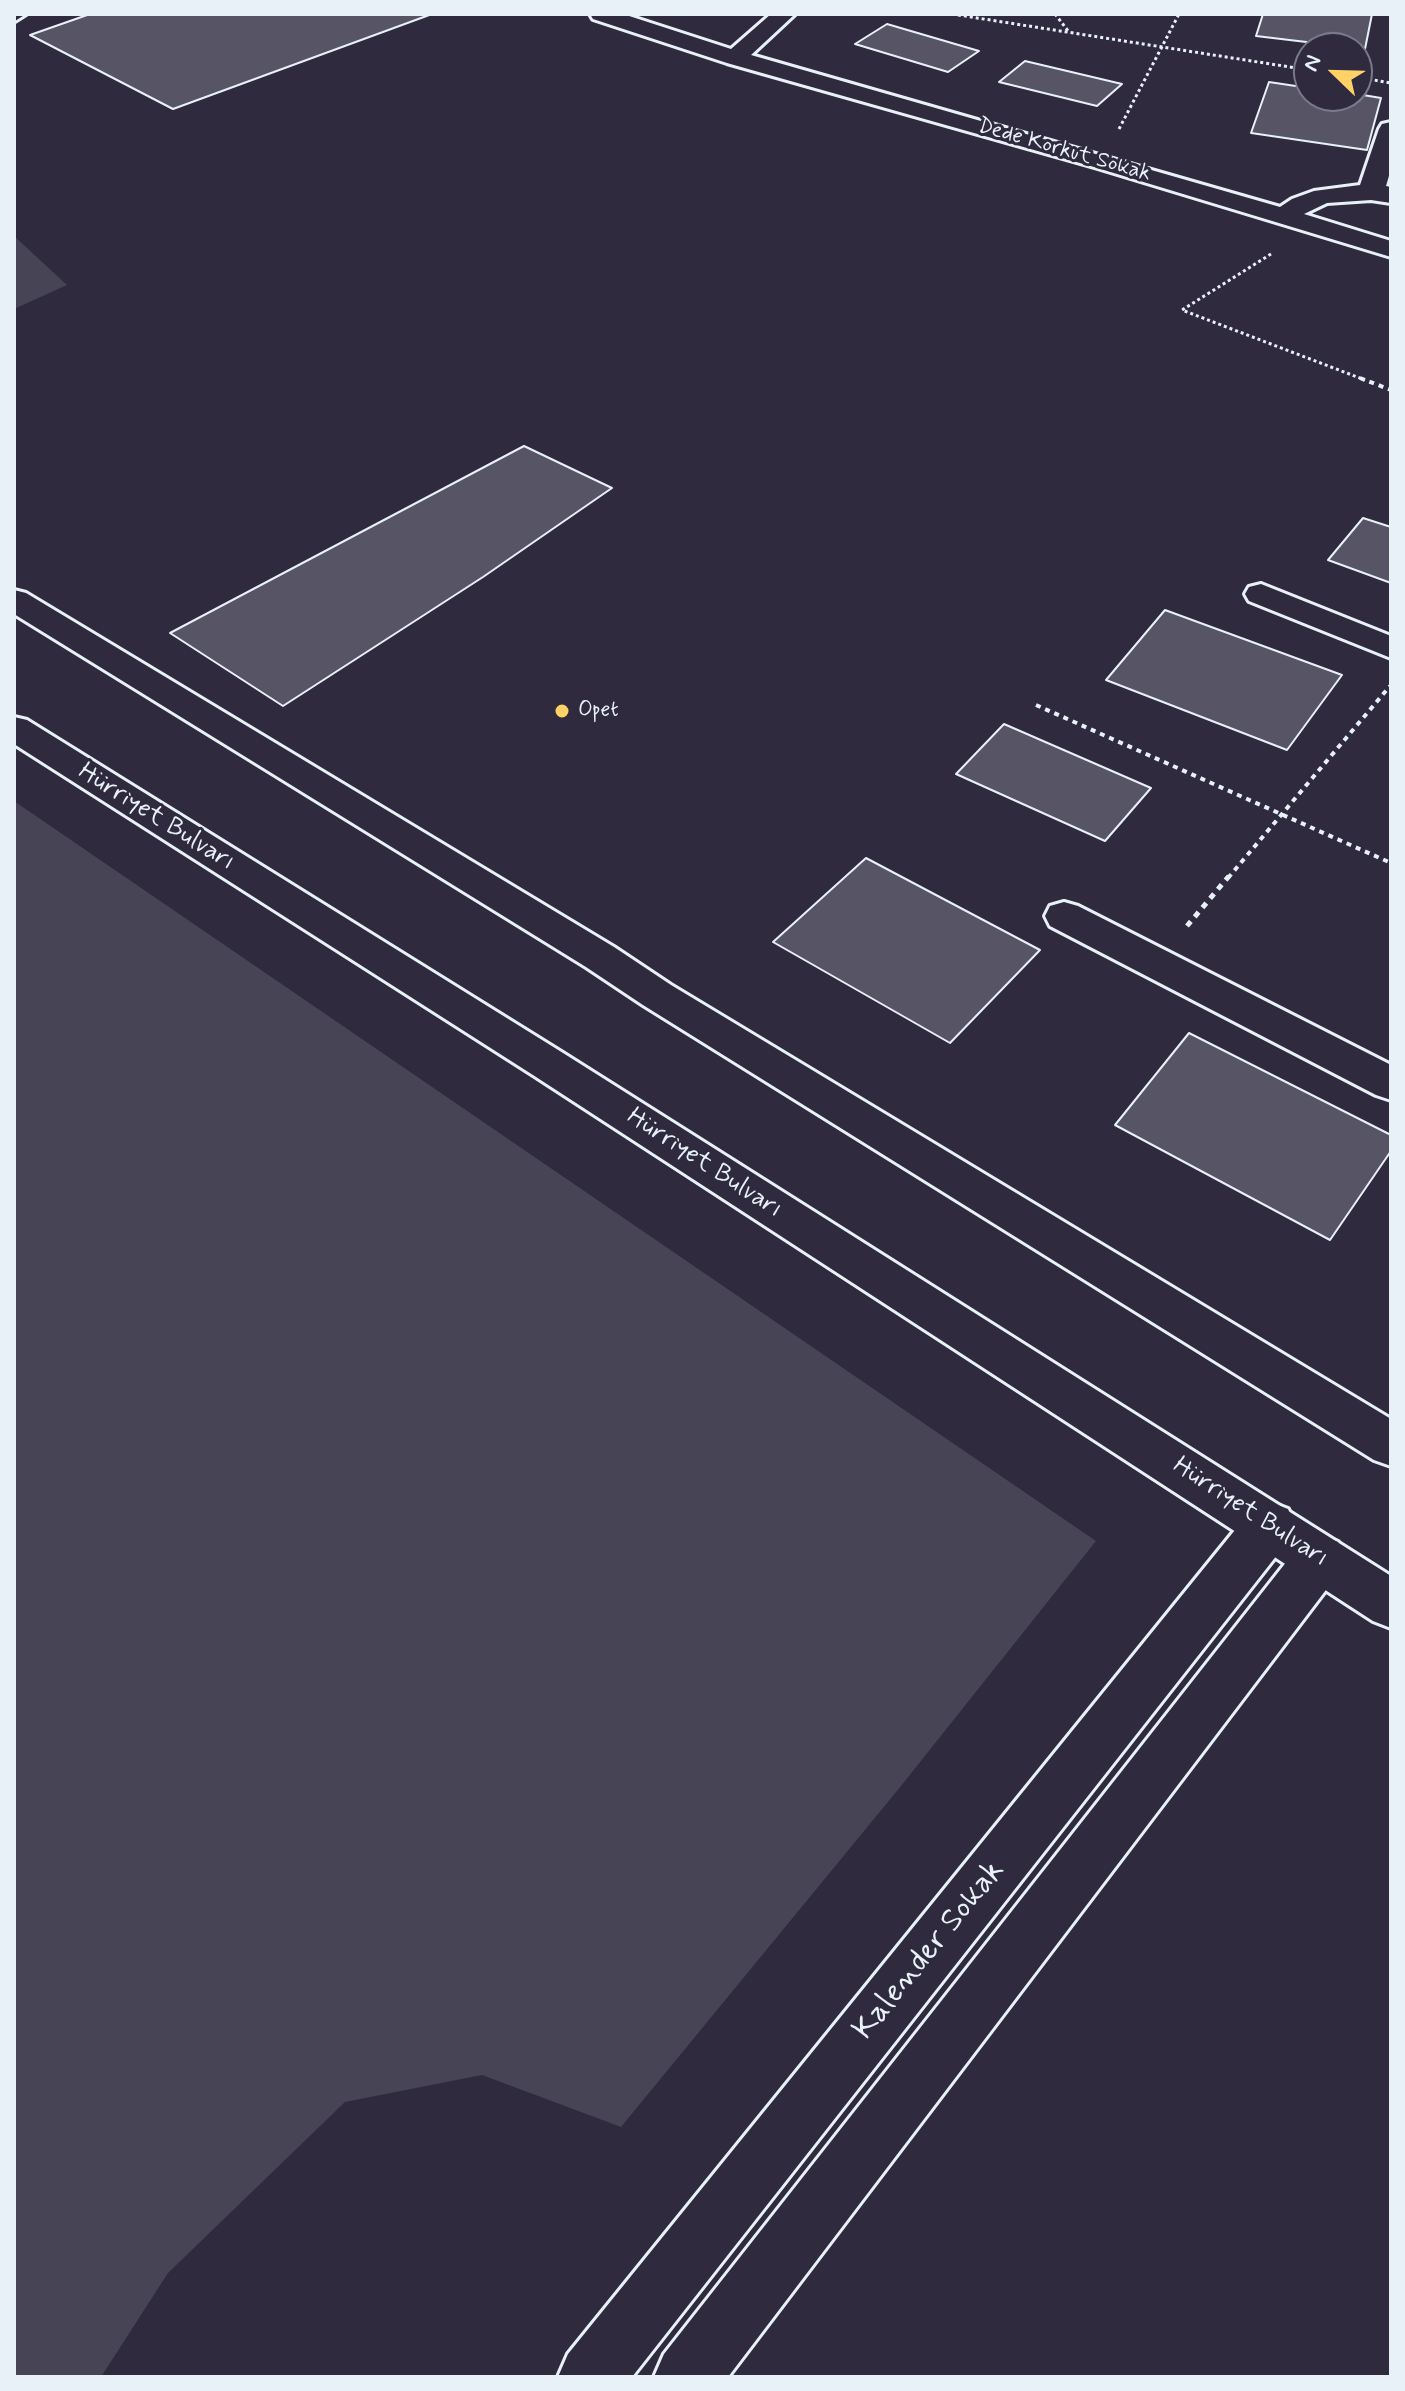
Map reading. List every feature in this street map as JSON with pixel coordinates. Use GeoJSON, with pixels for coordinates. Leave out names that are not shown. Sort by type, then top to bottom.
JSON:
{"type":"FeatureCollection","features":[{"type":"Feature","properties":{"kind":"street","name":"Dede Korkut Sokak"},"geometry":{"type":"LineString","coordinates":[[601,14],[735,58],[1103,162],[1388,248]]}},
{"type":"Feature","properties":{"kind":"street"},"geometry":{"type":"LineString","coordinates":[[735,58],[784,14]]}},
{"type":"Feature","properties":{"kind":"street"},"geometry":{"type":"LineString","coordinates":[[1285,216],[1301,204],[1323,196],[1381,194],[1391,129]]}},
{"type":"Feature","properties":{"kind":"street"},"geometry":{"type":"LineString","coordinates":[[1388,248],[1391,218]]}},
{"type":"Feature","properties":{"kind":"street"},"geometry":{"type":"LineString","coordinates":[[1261,594],[1391,648]]}},
{"type":"Feature","properties":{"kind":"street"},"geometry":{"type":"LineString","coordinates":[[14,600],[564,934],[1391,1445]]}},
{"type":"Feature","properties":{"kind":"street","name":"Hürriyet Bulvarı"},"geometry":{"type":"LineString","coordinates":[[14,728],[1391,1604]]}},
{"type":"Feature","properties":{"kind":"street"},"geometry":{"type":"LineString","coordinates":[[1064,916],[1391,1084]]}},
{"type":"Feature","properties":{"kind":"street","name":"Kalender Sokak"},"geometry":{"type":"LineString","coordinates":[[591,2377],[1270,1525]]}},
{"type":"Feature","properties":{"kind":"street"},"geometry":{"type":"LineString","coordinates":[[687,2377],[1320,1558]]}},
{"type":"Feature","properties":{"kind":"path"},"geometry":{"type":"LineString","coordinates":[[952,14],[1293,68]]}},
{"type":"Feature","properties":{"kind":"path"},"geometry":{"type":"LineString","coordinates":[[1055,14],[1069,32]]}},
{"type":"Feature","properties":{"kind":"path"},"geometry":{"type":"LineString","coordinates":[[1103,162],[1179,14]]}},
{"type":"Feature","properties":{"kind":"path"},"geometry":{"type":"LineString","coordinates":[[1316,225],[1182,310],[1391,390]]}},
{"type":"Feature","properties":{"kind":"path"},"geometry":{"type":"LineString","coordinates":[[1156,963],[1391,685]]}},
{"type":"Feature","properties":{"kind":"path"},"geometry":{"type":"LineString","coordinates":[[1036,705],[1391,863]]}},
{"type":"Feature","properties":{"kind":"shaded area"},"geometry":{"type":"Polygon","coordinates":[[[14,236],[67,285],[14,309],[14,236]]]}},
{"type":"Feature","properties":{"kind":"shaded area"},"geometry":{"type":"Polygon","coordinates":[[[14,801],[1096,1541],[901,1786],[621,2127],[482,2075],[345,2102],[168,2273],[101,2377],[14,2377],[14,801]]]}},
{"type":"Feature","properties":{"kind":"building"},"geometry":{"type":"Polygon","coordinates":[[[90,14],[432,14],[173,109],[30,35],[90,14]]]}},
{"type":"Feature","properties":{"kind":"building"},"geometry":{"type":"Polygon","coordinates":[[[1263,14],[1372,14],[1368,32],[1293,32],[1293,40],[1256,36],[1263,14]]]}},
{"type":"Feature","properties":{"kind":"building"},"geometry":{"type":"Polygon","coordinates":[[[887,24],[979,51],[948,72],[855,44],[887,24]]]}},
{"type":"Feature","properties":{"kind":"building"},"geometry":{"type":"Polygon","coordinates":[[[1025,61],[1122,84],[1097,106],[999,82],[1025,61]]]}},
{"type":"Feature","properties":{"kind":"building"},"geometry":{"type":"Polygon","coordinates":[[[1269,82],[1293,86],[1293,112],[1373,112],[1373,97],[1381,98],[1367,150],[1251,133],[1269,82]]]}},
{"type":"Feature","properties":{"kind":"building"},"geometry":{"type":"Polygon","coordinates":[[[524,446],[612,488],[483,577],[283,706],[170,633],[524,446]]]}},
{"type":"Feature","properties":{"kind":"building"},"geometry":{"type":"Polygon","coordinates":[[[1363,518],[1391,527],[1391,583],[1328,560],[1363,518]]]}},
{"type":"Feature","properties":{"kind":"building"},"geometry":{"type":"Polygon","coordinates":[[[1165,610],[1342,675],[1287,750],[1106,680],[1165,610]]]}},
{"type":"Feature","properties":{"kind":"building"},"geometry":{"type":"Polygon","coordinates":[[[1004,724],[1151,788],[1105,841],[956,774],[1004,724]]]}},
{"type":"Feature","properties":{"kind":"building"},"geometry":{"type":"Polygon","coordinates":[[[866,858],[1040,950],[950,1043],[773,942],[866,858]]]}},
{"type":"Feature","properties":{"kind":"building"},"geometry":{"type":"Polygon","coordinates":[[[1189,1033],[1391,1135],[1391,1151],[1330,1240],[1115,1125],[1189,1033]]]}},
{"type":"Feature","properties":{"kind":"place","name":"Opet"},"geometry":{"type":"Point","coordinates":[562,711]}}]}
